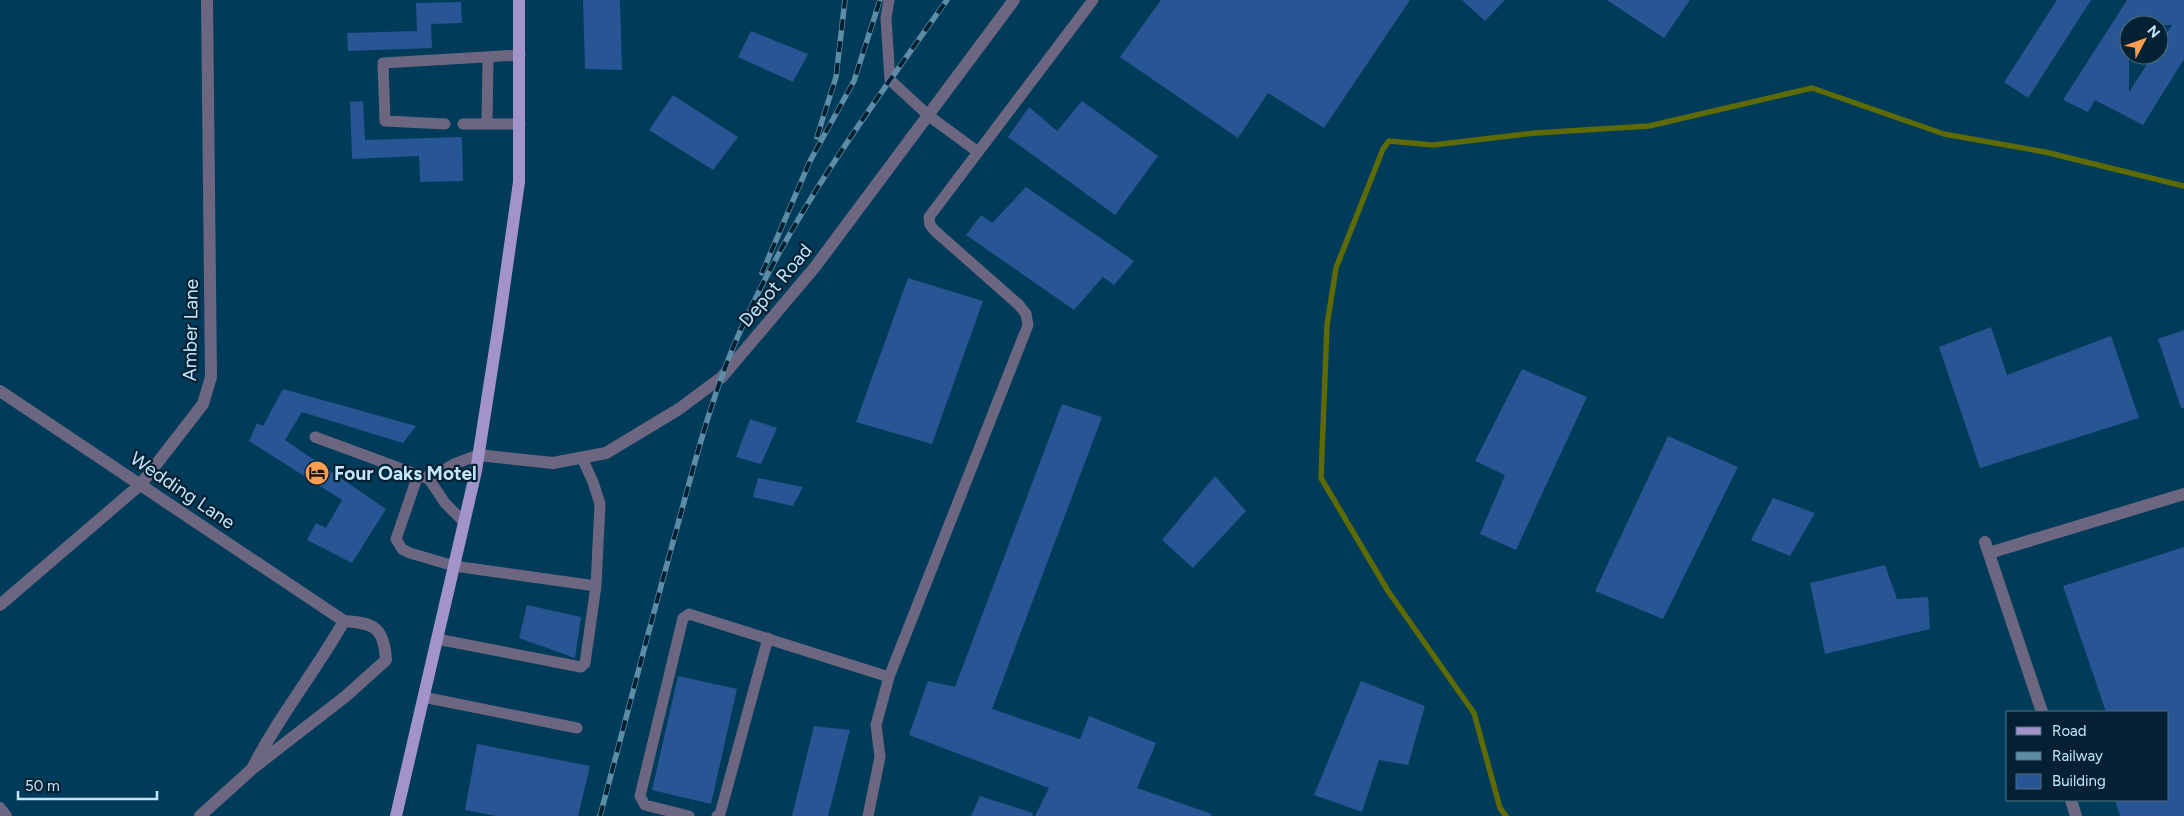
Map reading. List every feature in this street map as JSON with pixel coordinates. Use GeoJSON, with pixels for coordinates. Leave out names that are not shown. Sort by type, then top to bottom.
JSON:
{"type":"FeatureCollection","features":[{"type":"Feature","properties":{"kind":"main road"},"geometry":{"type":"LineString","coordinates":[[396,816],[478,455],[519,182],[520,0]]}},
{"type":"Feature","properties":{"kind":"street","name":"Amber Lane"},"geometry":{"type":"LineString","coordinates":[[0,605],[141,484],[203,404],[211,377],[208,0]]}},
{"type":"Feature","properties":{"kind":"street","name":"Depot Road"},"geometry":{"type":"LineString","coordinates":[[478,455],[552,463],[606,453],[679,409],[722,377],[815,267],[1014,0]]}},
{"type":"Feature","properties":{"kind":"street","name":"Wedding Lane"},"geometry":{"type":"LineString","coordinates":[[0,391],[344,621]]}},
{"type":"Feature","properties":{"kind":"street"},"geometry":{"type":"LineString","coordinates":[[2042,711],[1987,548],[2184,494]]}},
{"type":"Feature","properties":{"kind":"street"},"geometry":{"type":"LineString","coordinates":[[200,816],[252,769],[346,696],[386,660],[385,641],[377,629],[360,622],[344,621],[328,650],[264,745],[252,769]]}},
{"type":"Feature","properties":{"kind":"street"},"geometry":{"type":"LineString","coordinates":[[2071,801],[2076,816]]}},
{"type":"Feature","properties":{"kind":"street"},"geometry":{"type":"LineString","coordinates":[[0,808],[6,816]]}},
{"type":"Feature","properties":{"kind":"lane"},"geometry":{"type":"LineString","coordinates":[[889,0],[886,18],[890,80],[929,116],[978,152]]}},
{"type":"Feature","properties":{"kind":"lane"},"geometry":{"type":"LineString","coordinates":[[868,816],[880,757],[876,725],[890,677],[1028,324],[1026,314],[1019,305],[930,225],[929,217],[1093,0]]}},
{"type":"Feature","properties":{"kind":"lane"},"geometry":{"type":"LineString","coordinates":[[444,124],[385,121],[383,63],[520,55]]}},
{"type":"Feature","properties":{"kind":"lane"},"geometry":{"type":"LineString","coordinates":[[487,124],[488,57]]}},
{"type":"Feature","properties":{"kind":"lane"},"geometry":{"type":"LineString","coordinates":[[463,124],[520,124]]}},
{"type":"Feature","properties":{"kind":"lane"},"geometry":{"type":"LineString","coordinates":[[315,437],[423,477],[464,522]]}},
{"type":"Feature","properties":{"kind":"lane"},"geometry":{"type":"LineString","coordinates":[[478,455],[423,477],[396,538],[402,549],[410,554],[454,566],[596,586]]}},
{"type":"Feature","properties":{"kind":"lane"},"geometry":{"type":"LineString","coordinates":[[437,639],[581,667],[585,663],[596,586],[600,504],[582,458]]}},
{"type":"Feature","properties":{"kind":"lane"},"geometry":{"type":"LineString","coordinates":[[689,816],[645,805],[640,796],[641,784],[683,618],[689,614],[890,677]]}},
{"type":"Feature","properties":{"kind":"lane"},"geometry":{"type":"LineString","coordinates":[[717,816],[720,814],[768,638]]}},
{"type":"Feature","properties":{"kind":"lane"},"geometry":{"type":"LineString","coordinates":[[423,697],[577,728]]}},
{"type":"Feature","properties":{"kind":"building"},"geometry":{"type":"Polygon","coordinates":[[[583,0],[620,0],[622,70],[585,69],[583,0]]]}},
{"type":"Feature","properties":{"kind":"building"},"geometry":{"type":"Polygon","coordinates":[[[1161,0],[1410,0],[1324,128],[1268,93],[1238,138],[1120,57],[1161,0]]]}},
{"type":"Feature","properties":{"kind":"building"},"geometry":{"type":"Polygon","coordinates":[[[1462,0],[1505,0],[1485,21],[1462,0]]]}},
{"type":"Feature","properties":{"kind":"building"},"geometry":{"type":"Polygon","coordinates":[[[1607,0],[1690,0],[1664,38],[1607,0]]]}},
{"type":"Feature","properties":{"kind":"building"},"geometry":{"type":"Polygon","coordinates":[[[2057,0],[2091,0],[2028,98],[2004,82],[2057,0]]]}},
{"type":"Feature","properties":{"kind":"building"},"geometry":{"type":"Polygon","coordinates":[[[2127,0],[2184,0],[2184,59],[2143,125],[2095,100],[2088,112],[2063,100],[2127,0]]]}},
{"type":"Feature","properties":{"kind":"building"},"geometry":{"type":"Polygon","coordinates":[[[461,2],[462,23],[431,24],[432,48],[348,51],[347,33],[417,31],[416,3],[461,2]]]}},
{"type":"Feature","properties":{"kind":"building"},"geometry":{"type":"Polygon","coordinates":[[[751,31],[808,54],[793,82],[738,57],[751,31]]]}},
{"type":"Feature","properties":{"kind":"building"},"geometry":{"type":"Polygon","coordinates":[[[673,95],[738,137],[713,170],[649,130],[673,95]]]}},
{"type":"Feature","properties":{"kind":"building"},"geometry":{"type":"Polygon","coordinates":[[[363,101],[365,140],[462,137],[463,181],[420,182],[419,156],[352,159],[350,102],[363,101]]]}},
{"type":"Feature","properties":{"kind":"building"},"geometry":{"type":"Polygon","coordinates":[[[1082,101],[1158,156],[1115,215],[1008,137],[1029,107],[1057,131],[1082,101]]]}},
{"type":"Feature","properties":{"kind":"building"},"geometry":{"type":"Polygon","coordinates":[[[1026,187],[1134,261],[1114,285],[1103,277],[1074,310],[966,235],[981,215],[992,223],[1026,187]]]}},
{"type":"Feature","properties":{"kind":"building"},"geometry":{"type":"Polygon","coordinates":[[[908,278],[983,301],[932,444],[856,422],[908,278]]]}},
{"type":"Feature","properties":{"kind":"building"},"geometry":{"type":"Polygon","coordinates":[[[1991,327],[2007,375],[2111,336],[2139,418],[1980,468],[1939,347],[1991,327]]]}},
{"type":"Feature","properties":{"kind":"building"},"geometry":{"type":"Polygon","coordinates":[[[2184,330],[2184,408],[2181,408],[2158,339],[2184,330]]]}},
{"type":"Feature","properties":{"kind":"building"},"geometry":{"type":"Polygon","coordinates":[[[1522,369],[1587,397],[1516,550],[1480,534],[1505,475],[1475,461],[1522,369]]]}},
{"type":"Feature","properties":{"kind":"building","name":"Four Oaks Motel"},"geometry":{"type":"Polygon","coordinates":[[[283,389],[416,426],[403,443],[302,412],[285,440],[386,509],[352,563],[307,540],[316,523],[326,528],[342,500],[249,441],[257,423],[263,426],[283,389]]]}},
{"type":"Feature","properties":{"kind":"building"},"geometry":{"type":"Polygon","coordinates":[[[1062,404],[1102,417],[992,709],[1080,739],[1089,716],[1156,743],[1137,788],[1212,814],[1211,816],[1035,816],[1049,788],[909,735],[928,681],[955,687],[1062,404]]]}},
{"type":"Feature","properties":{"kind":"building"},"geometry":{"type":"Polygon","coordinates":[[[750,419],[777,428],[761,464],[736,457],[750,419]]]}},
{"type":"Feature","properties":{"kind":"building"},"geometry":{"type":"Polygon","coordinates":[[[1668,436],[1738,467],[1663,619],[1595,591],[1668,436]]]}},
{"type":"Feature","properties":{"kind":"building"},"geometry":{"type":"Polygon","coordinates":[[[1215,476],[1246,511],[1193,568],[1162,540],[1215,476]]]}},
{"type":"Feature","properties":{"kind":"building"},"geometry":{"type":"Polygon","coordinates":[[[758,478],[803,487],[793,506],[753,497],[758,478]]]}},
{"type":"Feature","properties":{"kind":"building"},"geometry":{"type":"Polygon","coordinates":[[[1773,498],[1815,513],[1790,556],[1751,540],[1773,498]]]}},
{"type":"Feature","properties":{"kind":"building"},"geometry":{"type":"Polygon","coordinates":[[[2184,547],[2184,816],[2120,816],[2115,801],[2169,801],[2169,711],[2106,711],[2063,586],[2184,547]]]}},
{"type":"Feature","properties":{"kind":"building"},"geometry":{"type":"Polygon","coordinates":[[[1885,565],[1897,599],[1928,597],[1930,629],[1825,654],[1810,583],[1885,565]]]}},
{"type":"Feature","properties":{"kind":"building"},"geometry":{"type":"Polygon","coordinates":[[[527,605],[581,617],[575,658],[519,638],[527,605]]]}},
{"type":"Feature","properties":{"kind":"building"},"geometry":{"type":"Polygon","coordinates":[[[678,676],[737,689],[711,804],[652,790],[678,676]]]}},
{"type":"Feature","properties":{"kind":"building"},"geometry":{"type":"Polygon","coordinates":[[[1361,681],[1425,706],[1408,765],[1379,760],[1362,812],[1314,795],[1361,681]]]}},
{"type":"Feature","properties":{"kind":"building"},"geometry":{"type":"Polygon","coordinates":[[[814,726],[850,730],[828,816],[792,816],[814,726]]]}},
{"type":"Feature","properties":{"kind":"building"},"geometry":{"type":"Polygon","coordinates":[[[477,744],[590,766],[578,816],[496,816],[465,810],[477,744]]]}},
{"type":"Feature","properties":{"kind":"building"},"geometry":{"type":"Polygon","coordinates":[[[980,796],[1033,813],[1032,816],[971,816],[980,796]]]}},
{"type":"Feature","properties":{"kind":"waterway"},"geometry":{"type":"LineString","coordinates":[[1506,816],[1500,808],[1474,713],[1388,591],[1321,478],[1327,325],[1336,268],[1383,149],[1389,141],[1433,145],[1535,133],[1649,126],[1812,88],[1944,134],[2045,152],[2184,186]]}},
{"type":"Feature","properties":{"kind":"railway"},"geometry":{"type":"LineString","coordinates":[[817,137],[836,77],[845,0]]}},
{"type":"Feature","properties":{"kind":"railway"},"geometry":{"type":"LineString","coordinates":[[762,273],[810,161],[854,81],[880,0]]}},
{"type":"Feature","properties":{"kind":"railway"},"geometry":{"type":"LineString","coordinates":[[600,816],[699,449],[722,375],[742,327],[763,283],[810,199],[863,118],[947,0]]}},
{"type":"Feature","properties":{"kind":"place","name":"Four Oaks Motel"},"geometry":{"type":"Point","coordinates":[317,473]}}]}
